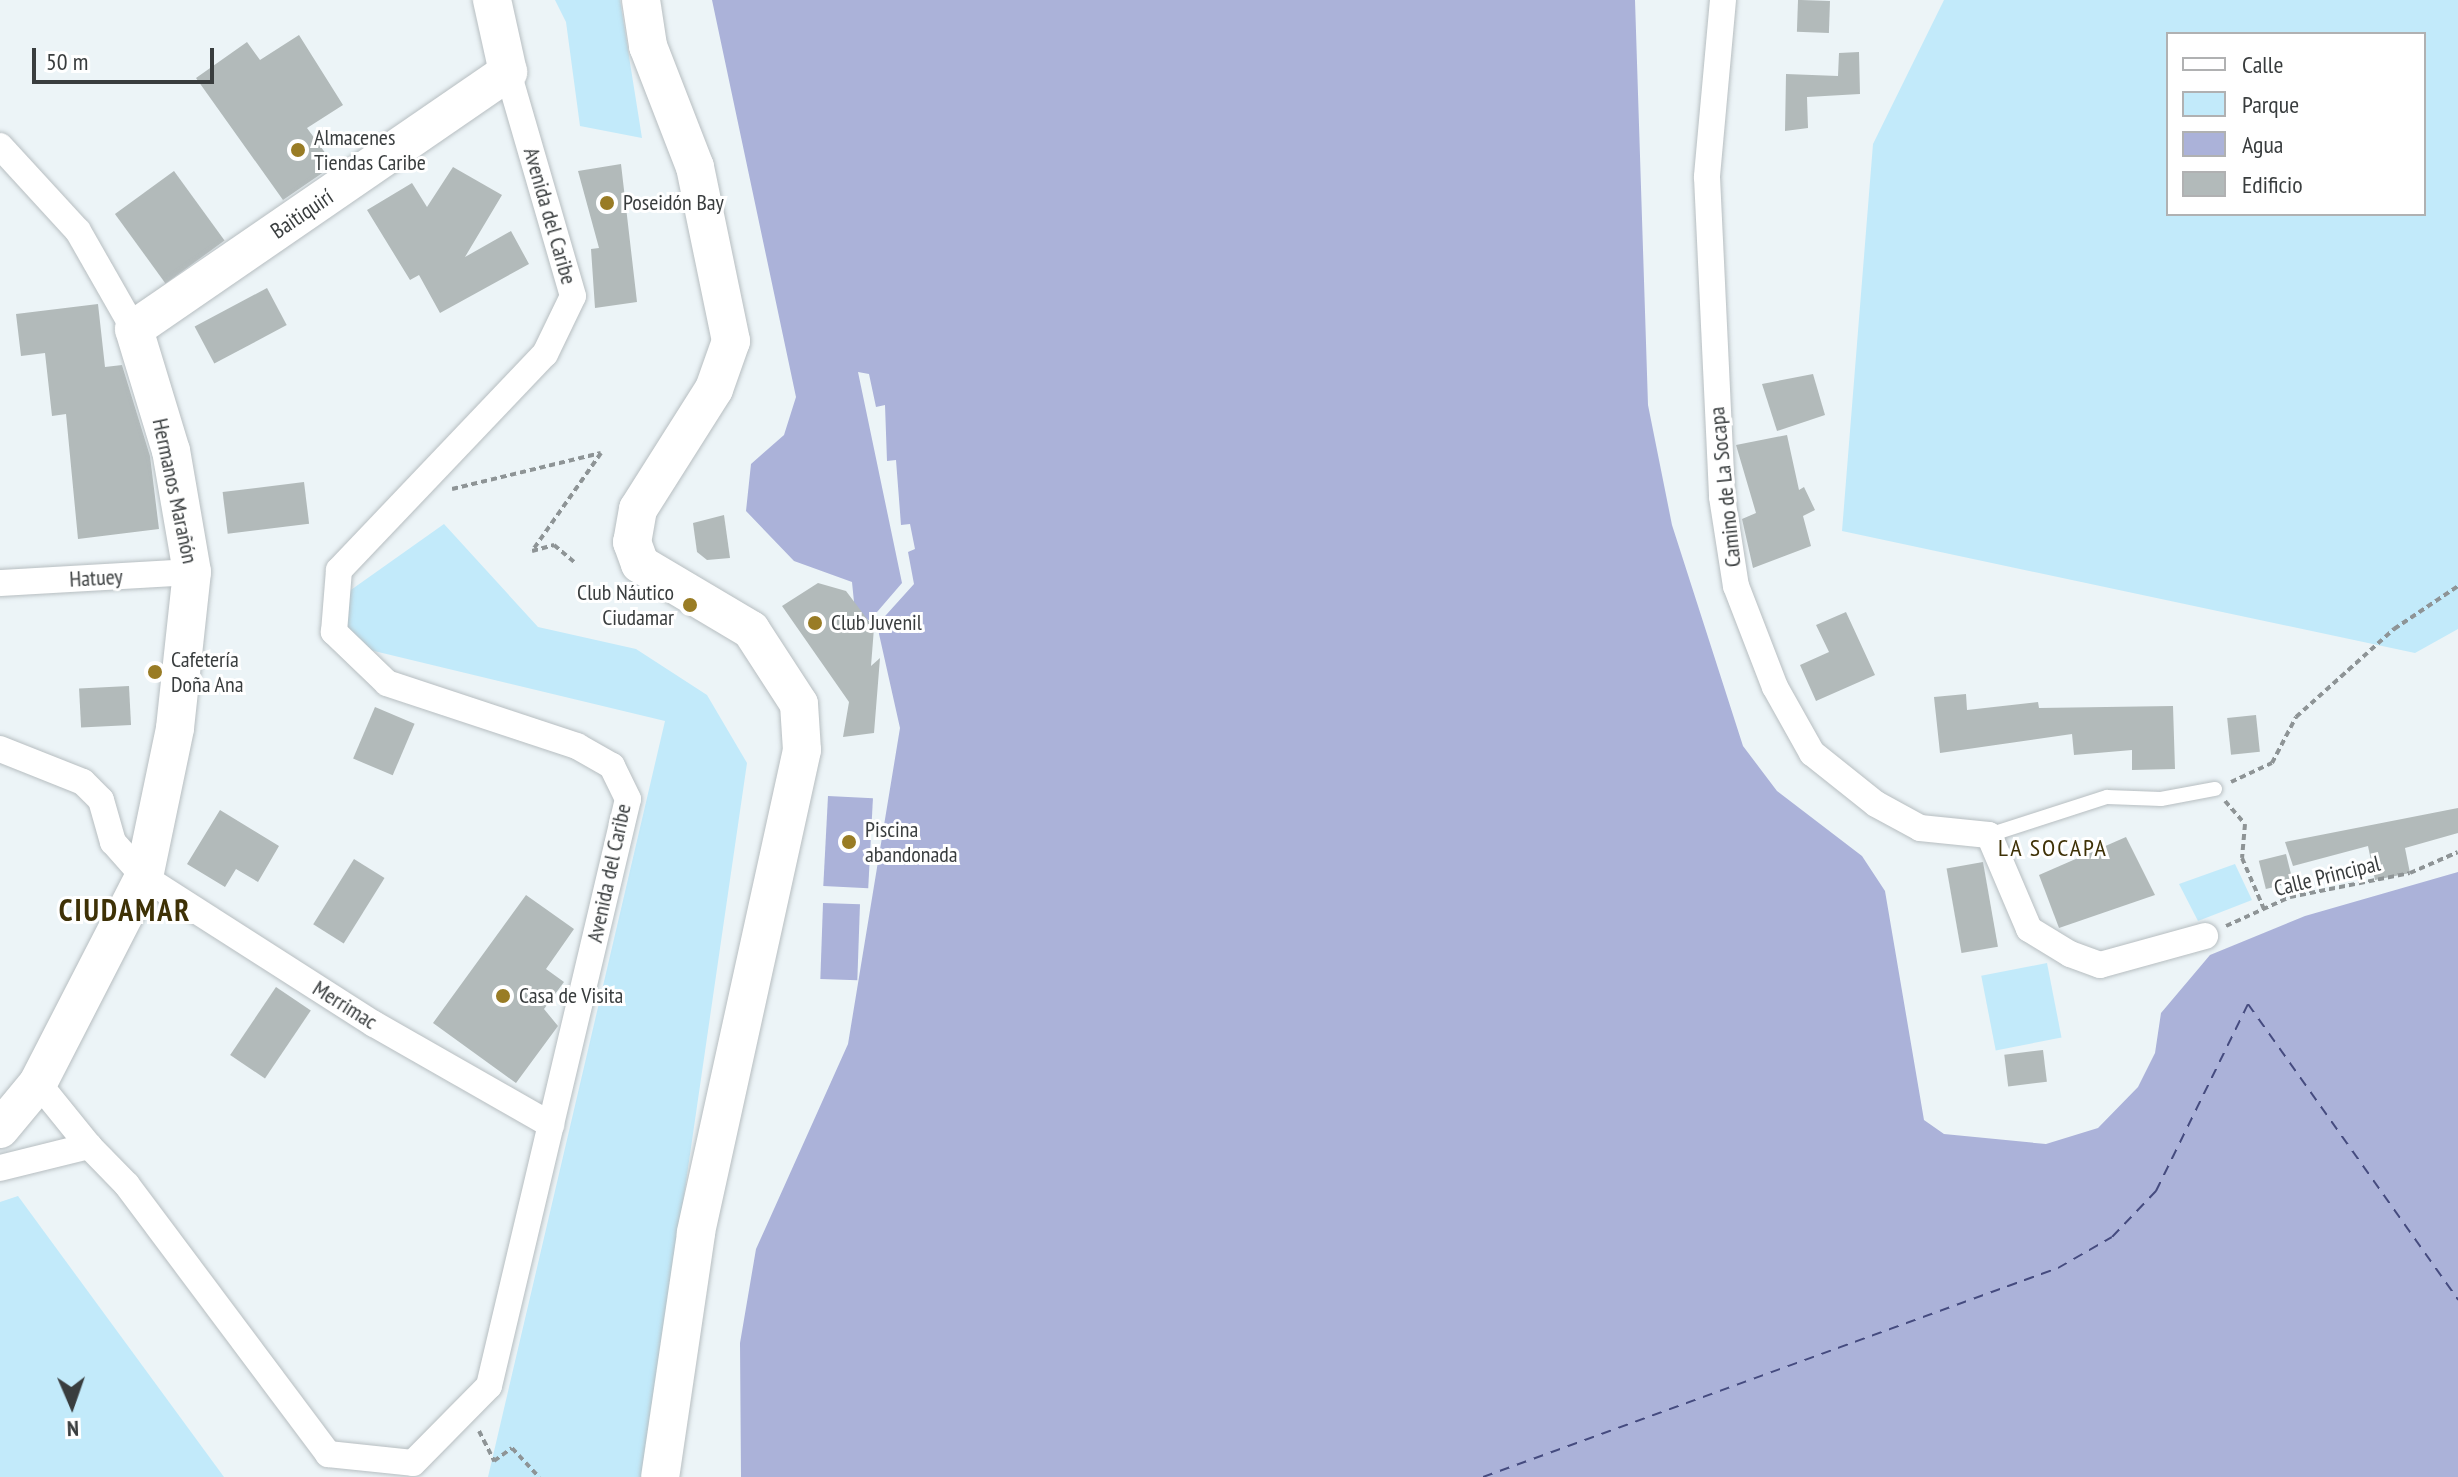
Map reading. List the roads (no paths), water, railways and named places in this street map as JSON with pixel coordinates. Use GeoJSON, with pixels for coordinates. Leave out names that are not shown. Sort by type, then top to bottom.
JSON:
{"type":"FeatureCollection","features":[{"type":"Feature","properties":{"kind":"main road","name":"Avenida del Caribe"},"geometry":{"type":"LineString","coordinates":[[492,0],[508,72]]}},
{"type":"Feature","properties":{"kind":"main road"},"geometry":{"type":"LineString","coordinates":[[641,0],[648,46],[695,167],[729,306],[731,341],[714,389],[638,509],[632,542],[640,564],[751,630],[799,704],[802,750],[696,1234],[660,1477]]}},
{"type":"Feature","properties":{"kind":"main road","name":"Baitiquirí"},"geometry":{"type":"LineString","coordinates":[[134,329],[508,72]]}},
{"type":"Feature","properties":{"kind":"main road","name":"Hermanos Marañón"},"geometry":{"type":"LineString","coordinates":[[0,1129],[38,1083],[144,877],[175,728],[192,572],[171,451],[134,329]]}},
{"type":"Feature","properties":{"kind":"street","name":"Camino de La Socapa"},"geometry":{"type":"LineString","coordinates":[[1723,0],[1707,177],[1722,497],[1736,586],[1775,687],[1812,753],[1920,828],[1989,835]]}},
{"type":"Feature","properties":{"kind":"street","name":"Avenida del Caribe"},"geometry":{"type":"LineString","coordinates":[[38,1083],[89,1146],[127,1185],[328,1454],[413,1463],[489,1386],[628,799],[612,766],[577,746],[387,683],[334,632],[339,570],[545,354],[573,296],[508,72]]}},
{"type":"Feature","properties":{"kind":"street","name":"Hermanos Marañón"},"geometry":{"type":"LineString","coordinates":[[0,146],[78,231],[134,329]]}},
{"type":"Feature","properties":{"kind":"street","name":"Hatuey"},"geometry":{"type":"LineString","coordinates":[[0,583],[192,572]]}},
{"type":"Feature","properties":{"kind":"street","name":"Merrimac"},"geometry":{"type":"LineString","coordinates":[[0,749],[83,782],[101,800],[113,842],[144,877],[374,1024],[551,1125]]}},
{"type":"Feature","properties":{"kind":"street"},"geometry":{"type":"LineString","coordinates":[[1989,835],[2029,929],[2070,954],[2100,965],[2205,936]]}},
{"type":"Feature","properties":{"kind":"street"},"geometry":{"type":"LineString","coordinates":[[0,1168],[89,1146]]}},
{"type":"Feature","properties":{"kind":"lane"},"geometry":{"type":"LineString","coordinates":[[1989,835],[2107,797],[2161,799],[2215,789]]}},
{"type":"Feature","properties":{"kind":"water"},"geometry":{"type":"Polygon","coordinates":[[[712,0],[1635,0],[1648,405],[1672,525],[1743,746],[1777,791],[1862,856],[1885,891],[1924,1120],[1944,1134],[2046,1144],[2098,1128],[2138,1087],[2155,1053],[2161,1013],[2210,955],[2305,916],[2458,872],[2458,1477],[741,1477],[740,1343],[756,1249],[848,1044],[900,728],[877,625],[855,612],[852,582],[794,561],[746,511],[751,464],[784,435],[796,397],[712,0]]]}},
{"type":"Feature","properties":{"kind":"water","name":"Piscina abandonada"},"geometry":{"type":"Polygon","coordinates":[[[828,796],[873,798],[868,888],[823,886],[828,796]]]}},
{"type":"Feature","properties":{"kind":"water","name":"Piscina abandonada"},"geometry":{"type":"Polygon","coordinates":[[[823,903],[860,904],[857,980],[820,979],[823,903]]]}},
{"type":"Feature","properties":{"kind":"place","name":"Almacenes Tiendas Caribe"},"geometry":{"type":"Point","coordinates":[298,150]}},
{"type":"Feature","properties":{"kind":"place","name":"Poseidón Bay"},"geometry":{"type":"Point","coordinates":[607,203]}},
{"type":"Feature","properties":{"kind":"place","name":"Club Náutico Ciudamar"},"geometry":{"type":"Point","coordinates":[690,605]}},
{"type":"Feature","properties":{"kind":"place","name":"Club Juvenil"},"geometry":{"type":"Point","coordinates":[815,623]}},
{"type":"Feature","properties":{"kind":"place","name":"Cafetería Doña Ana"},"geometry":{"type":"Point","coordinates":[155,672]}},
{"type":"Feature","properties":{"kind":"place","name":"Piscina abandonada"},"geometry":{"type":"Point","coordinates":[849,842]}},
{"type":"Feature","properties":{"kind":"place","name":"Casa de Visita"},"geometry":{"type":"Point","coordinates":[503,996]}},
{"type":"Feature","properties":{"kind":"district","name":"LA SOCAPA"},"geometry":{"type":"Point","coordinates":[2053,848]}},
{"type":"Feature","properties":{"kind":"district","name":"CIUDAMAR"},"geometry":{"type":"Point","coordinates":[125,910]}}]}
